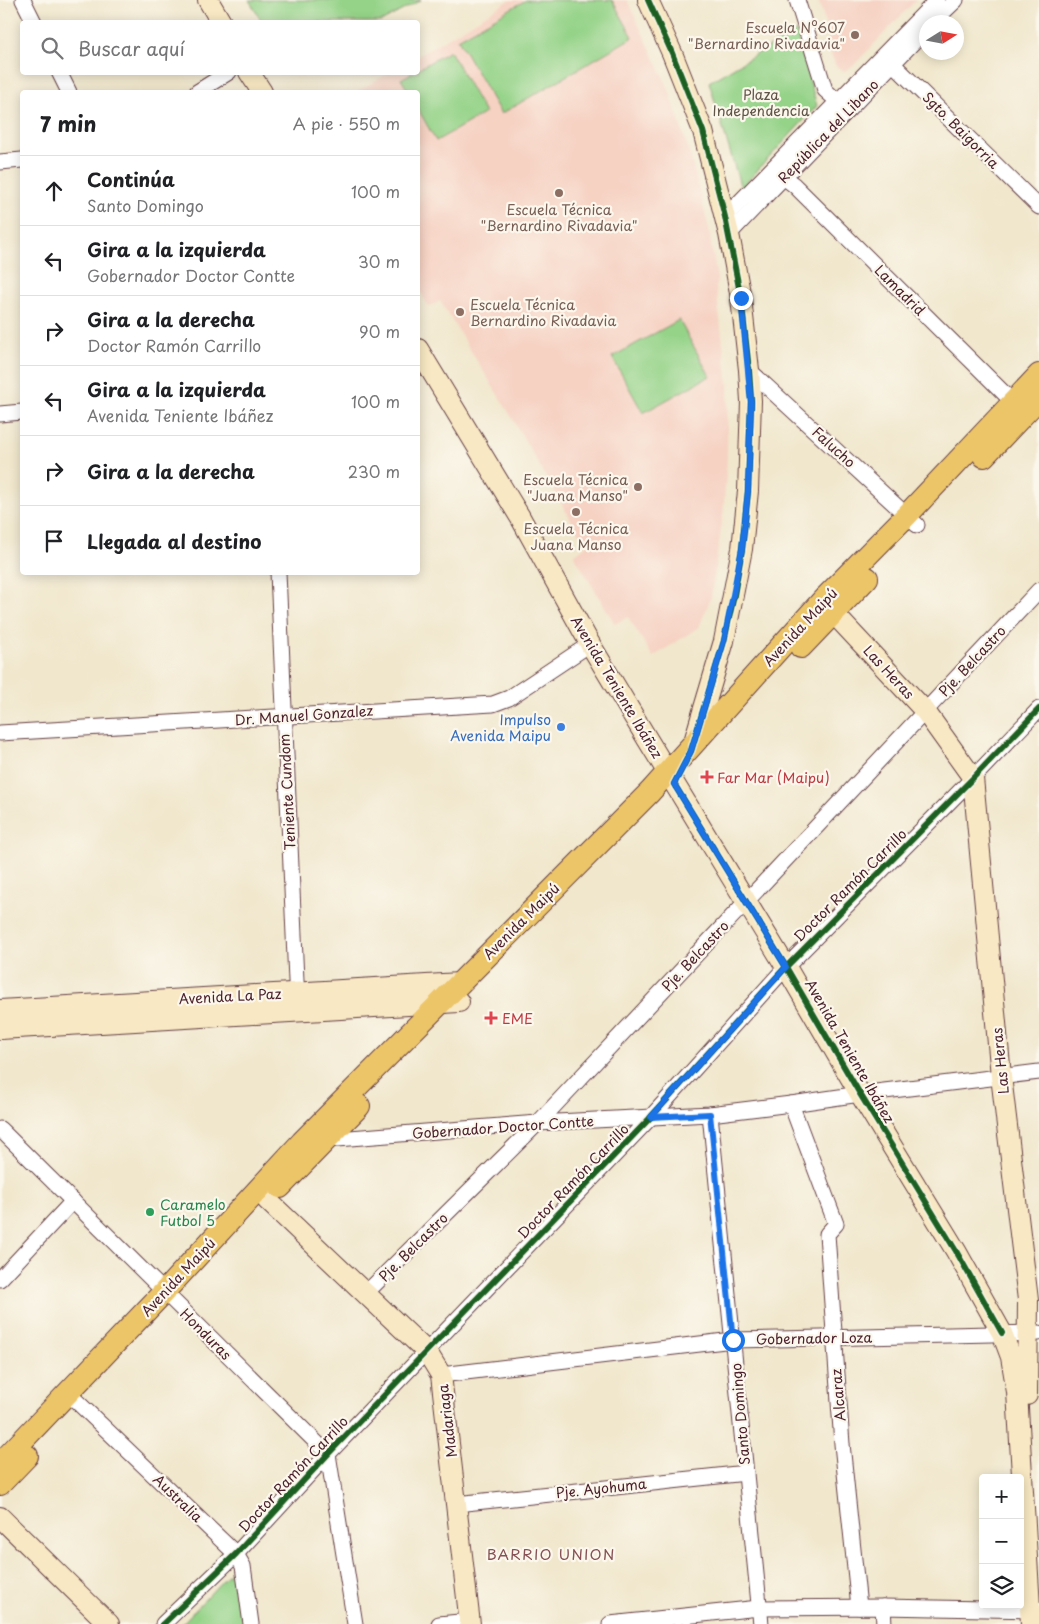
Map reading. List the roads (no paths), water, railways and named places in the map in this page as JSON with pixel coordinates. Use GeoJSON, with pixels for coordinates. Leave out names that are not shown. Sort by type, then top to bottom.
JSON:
{"type":"FeatureCollection","features":[{"type":"Feature","properties":{"kind":"main road","name":"Avenida Maipú"},"geometry":{"type":"LineString","coordinates":[[671,778],[693,744],[1026,404],[1039,375]]}},
{"type":"Feature","properties":{"kind":"main road","name":"Avenida Maipú"},"geometry":{"type":"LineString","coordinates":[[169,1297],[299,1144],[453,996],[671,778],[688,766],[828,607]]}},
{"type":"Feature","properties":{"kind":"main road","name":"Avenida Maipú"},"geometry":{"type":"LineString","coordinates":[[0,1484],[73,1398],[169,1297],[325,1140],[453,996]]}},
{"type":"Feature","properties":{"kind":"main road","name":"Avenida Maipú"},"geometry":{"type":"LineString","coordinates":[[0,1464],[73,1398]]}},
{"type":"Feature","properties":{"kind":"street"},"geometry":{"type":"LineString","coordinates":[[23,0],[33,20]]}},
{"type":"Feature","properties":{"kind":"street"},"geometry":{"type":"LineString","coordinates":[[208,0],[219,20]]}},
{"type":"Feature","properties":{"kind":"street"},"geometry":{"type":"LineString","coordinates":[[648,0],[672,52],[703,131],[727,225],[741,298],[751,402],[748,491],[742,549],[724,641],[693,744]]}},
{"type":"Feature","properties":{"kind":"street"},"geometry":{"type":"LineString","coordinates":[[797,0],[825,90],[843,106]]}},
{"type":"Feature","properties":{"kind":"street","name":"República del Libano"},"geometry":{"type":"LineString","coordinates":[[727,225],[888,59],[937,0]]}},
{"type":"Feature","properties":{"kind":"street"},"geometry":{"type":"LineString","coordinates":[[940,15],[956,0]]}},
{"type":"Feature","properties":{"kind":"street","name":"República del Libano"},"geometry":{"type":"LineString","coordinates":[[888,59],[919,35]]}},
{"type":"Feature","properties":{"kind":"street","name":"Sgto. Baigorria"},"geometry":{"type":"LineString","coordinates":[[888,59],[1039,207]]}},
{"type":"Feature","properties":{"kind":"street"},"geometry":{"type":"LineString","coordinates":[[60,75],[68,90]]}},
{"type":"Feature","properties":{"kind":"street"},"geometry":{"type":"LineString","coordinates":[[200,90],[224,75]]}},
{"type":"Feature","properties":{"kind":"street"},"geometry":{"type":"LineString","coordinates":[[252,75],[261,90]]}},
{"type":"Feature","properties":{"kind":"street"},"geometry":{"type":"LineString","coordinates":[[0,162],[20,160]]}},
{"type":"Feature","properties":{"kind":"street","name":"Lamadrid"},"geometry":{"type":"LineString","coordinates":[[778,173],[794,185],[1026,404]]}},
{"type":"Feature","properties":{"kind":"street","name":"Avenida Teniente Ibáñez"},"geometry":{"type":"LineString","coordinates":[[420,352],[520,517],[590,644],[956,1251],[1002,1333]]}},
{"type":"Feature","properties":{"kind":"street","name":"Falucho"},"geometry":{"type":"LineString","coordinates":[[749,370],[912,520]]}},
{"type":"Feature","properties":{"kind":"street"},"geometry":{"type":"LineString","coordinates":[[0,414],[20,412]]}},
{"type":"Feature","properties":{"kind":"street","name":"Teniente Cundom"},"geometry":{"type":"LineString","coordinates":[[278,575],[297,1002]]}},
{"type":"Feature","properties":{"kind":"street","name":"Pje. Belcastro"},"geometry":{"type":"LineString","coordinates":[[365,1294],[538,1123],[1039,590]]}},
{"type":"Feature","properties":{"kind":"street","name":"Las Heras"},"geometry":{"type":"LineString","coordinates":[[828,607],[925,711],[973,778],[1001,1076],[1028,1300],[1034,1333],[1027,1384],[1039,1576]]}},
{"type":"Feature","properties":{"kind":"street","name":"Dr. Manuel Gonzalez"},"geometry":{"type":"LineString","coordinates":[[0,733],[493,704],[509,698],[590,644]]}},
{"type":"Feature","properties":{"kind":"street","name":"Doctor Ramón Carrillo"},"geometry":{"type":"LineString","coordinates":[[163,1624],[236,1554],[328,1454],[651,1117],[786,967],[1039,709]]}},
{"type":"Feature","properties":{"kind":"street","name":"Avenida La Paz"},"geometry":{"type":"LineString","coordinates":[[0,1010],[453,996]]}},
{"type":"Feature","properties":{"kind":"street","name":"Avenida La Paz"},"geometry":{"type":"LineString","coordinates":[[0,1029],[297,1002],[453,996]]}},
{"type":"Feature","properties":{"kind":"street","name":"Gobernador Doctor Contte"},"geometry":{"type":"LineString","coordinates":[[325,1140],[538,1123],[710,1114],[1039,1072]]}},
{"type":"Feature","properties":{"kind":"street","name":"Alcaraz"},"geometry":{"type":"LineString","coordinates":[[791,1104],[836,1224],[827,1234],[833,1338],[859,1607]]}},
{"type":"Feature","properties":{"kind":"street","name":"Santo Domingo"},"geometry":{"type":"LineString","coordinates":[[710,1114],[761,1624]]}},
{"type":"Feature","properties":{"kind":"street","name":"Honduras"},"geometry":{"type":"LineString","coordinates":[[0,1129],[328,1454]]}},
{"type":"Feature","properties":{"kind":"street","name":"Madariaga"},"geometry":{"type":"LineString","coordinates":[[267,1200],[426,1352],[441,1374],[470,1622]]}},
{"type":"Feature","properties":{"kind":"street"},"geometry":{"type":"LineString","coordinates":[[0,1278],[73,1201]]}},
{"type":"Feature","properties":{"kind":"street"},"geometry":{"type":"LineString","coordinates":[[610,1624],[759,1608],[883,1607],[1033,1614],[1017,1392],[1010,1357],[1002,1333]]}},
{"type":"Feature","properties":{"kind":"street","name":"Gobernador Loza"},"geometry":{"type":"LineString","coordinates":[[441,1374],[733,1340],[1034,1333]]}},
{"type":"Feature","properties":{"kind":"street","name":"Australia"},"geometry":{"type":"LineString","coordinates":[[73,1398],[236,1554],[243,1566],[251,1624]]}},
{"type":"Feature","properties":{"kind":"street"},"geometry":{"type":"LineString","coordinates":[[328,1454],[355,1624]]}},
{"type":"Feature","properties":{"kind":"street","name":"Pje. Ayohuma"},"geometry":{"type":"LineString","coordinates":[[456,1504],[746,1473]]}},
{"type":"Feature","properties":{"kind":"street"},"geometry":{"type":"LineString","coordinates":[[0,1517],[109,1624]]}},
{"type":"Feature","properties":{"kind":"street"},"geometry":{"type":"LineString","coordinates":[[883,1607],[884,1624]]}},
{"type":"Feature","properties":{"kind":"street"},"geometry":{"type":"LineString","coordinates":[[439,1624],[470,1622]]}},
{"type":"Feature","properties":{"kind":"place","name":"Escuela Nº607 \"Bernardino Rivadavia\""},"geometry":{"type":"Point","coordinates":[855,35]}},
{"type":"Feature","properties":{"kind":"place","name":"Escuela Técnica \"Bernardino Rivadavia\""},"geometry":{"type":"Point","coordinates":[559,193]}},
{"type":"Feature","properties":{"kind":"place","name":"Escuela Técnica Bernardino Rivadavia"},"geometry":{"type":"Point","coordinates":[460,312]}},
{"type":"Feature","properties":{"kind":"place","name":"Escuela Técnica \"Juana Manso\""},"geometry":{"type":"Point","coordinates":[638,487]}},
{"type":"Feature","properties":{"kind":"place","name":"Escuela Técnica Juana Manso"},"geometry":{"type":"Point","coordinates":[576,512]}},
{"type":"Feature","properties":{"kind":"place","name":"Impulso Avenida Maipu"},"geometry":{"type":"Point","coordinates":[561,727]}},
{"type":"Feature","properties":{"kind":"place","name":"Far Mar (Maipu)"},"geometry":{"type":"Point","coordinates":[707,777]}},
{"type":"Feature","properties":{"kind":"place","name":"EME"},"geometry":{"type":"Point","coordinates":[491,1018]}},
{"type":"Feature","properties":{"kind":"place","name":"Caramelo Futbol 5"},"geometry":{"type":"Point","coordinates":[150,1212]}},
{"type":"Feature","properties":{"kind":"district","name":"BARRIO UNION"},"geometry":{"type":"Point","coordinates":[551,1553]}},
{"type":"Feature","properties":{"kind":"park label","name":"Plaza Independencia"},"geometry":{"type":"Point","coordinates":[761,102]}}]}
